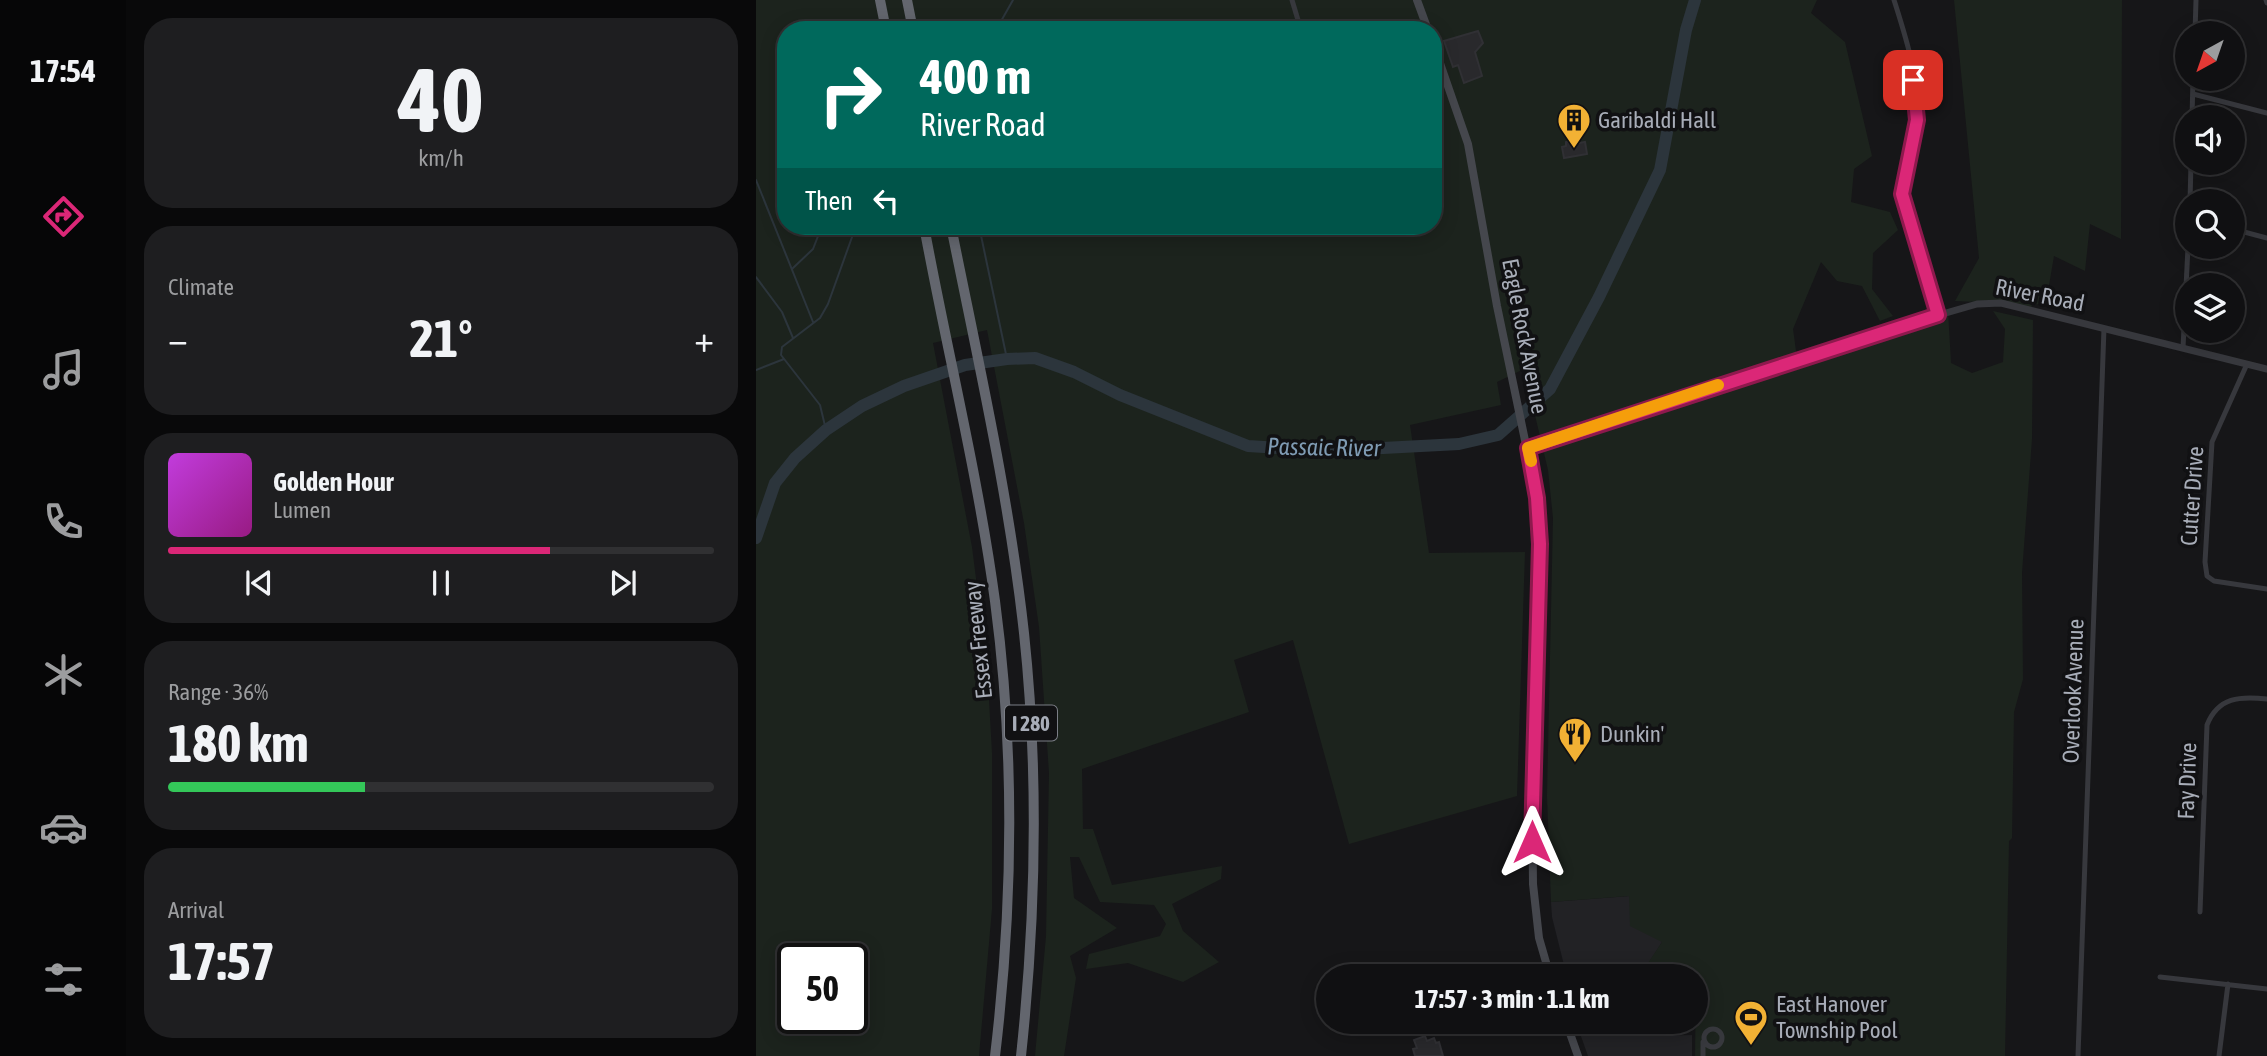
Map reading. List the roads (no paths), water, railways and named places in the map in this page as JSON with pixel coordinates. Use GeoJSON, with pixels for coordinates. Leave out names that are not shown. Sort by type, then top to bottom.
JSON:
{"type":"FeatureCollection","features":[{"type":"Feature","properties":{"kind":"highway"},"geometry":{"type":"LineString","coordinates":[[880,0],[884,21]]}},
{"type":"Feature","properties":{"kind":"highway"},"geometry":{"type":"LineString","coordinates":[[907,0],[910,21]]}},
{"type":"Feature","properties":{"kind":"highway","name":"Essex Freeway"},"geometry":{"type":"LineString","coordinates":[[925,235],[960,403],[995,603],[1007,748],[1009,840],[1007,918],[995,1056]]}},
{"type":"Feature","properties":{"kind":"highway","name":"Essex Freeway"},"geometry":{"type":"LineString","coordinates":[[953,235],[985,393],[1017,580],[1032,741],[1034,883],[1021,1056]]}},
{"type":"Feature","properties":{"kind":"main road"},"geometry":{"type":"LineString","coordinates":[[1417,0],[1425,21]]}},
{"type":"Feature","properties":{"kind":"main road","name":"Eagle Rock Avenue"},"geometry":{"type":"LineString","coordinates":[[1442,69],[1468,144],[1537,498],[1540,544],[1532,788],[1533,884],[1539,938],[1547,964]]}},
{"type":"Feature","properties":{"kind":"main road"},"geometry":{"type":"LineString","coordinates":[[1570,1034],[1578,1056]]}},
{"type":"Feature","properties":{"kind":"street"},"geometry":{"type":"LineString","coordinates":[[1292,0],[1298,21]]}},
{"type":"Feature","properties":{"kind":"street"},"geometry":{"type":"LineString","coordinates":[[1894,0],[1906,38],[1916,107],[1915,132],[1902,185],[1903,203],[1938,315]]}},
{"type":"Feature","properties":{"kind":"street"},"geometry":{"type":"LineString","coordinates":[[2195,21],[2196,0]]}},
{"type":"Feature","properties":{"kind":"street"},"geometry":{"type":"LineString","coordinates":[[2193,105],[2193,94],[2267,113]]}},
{"type":"Feature","properties":{"kind":"street"},"geometry":{"type":"LineString","coordinates":[[2245,232],[2267,238]]}},
{"type":"Feature","properties":{"kind":"street"},"geometry":{"type":"LineString","coordinates":[[2183,348],[2187,259]]}},
{"type":"Feature","properties":{"kind":"street","name":"River Road"},"geometry":{"type":"LineString","coordinates":[[1529,453],[1977,304],[2001,303],[2267,369]]}},
{"type":"Feature","properties":{"kind":"street","name":"Overlook Avenue"},"geometry":{"type":"LineString","coordinates":[[2078,1056],[2104,328]]}},
{"type":"Feature","properties":{"kind":"street","name":"Cutter Drive"},"geometry":{"type":"LineString","coordinates":[[2247,364],[2212,442],[2205,562],[2207,576],[2214,581],[2267,589]]}},
{"type":"Feature","properties":{"kind":"street","name":"Fay Drive"},"geometry":{"type":"LineString","coordinates":[[2200,912],[2207,725],[2213,713],[2227,701],[2246,696],[2267,699]]}},
{"type":"Feature","properties":{"kind":"street"},"geometry":{"type":"LineString","coordinates":[[2160,978],[2267,989]]}},
{"type":"Feature","properties":{"kind":"street"},"geometry":{"type":"LineString","coordinates":[[2220,1056],[2228,985]]}},
{"type":"Feature","properties":{"kind":"street"},"geometry":{"type":"LineString","coordinates":[[1703,1038],[1703,1056]]}},
{"type":"Feature","properties":{"kind":"waterway"},"geometry":{"type":"LineString","coordinates":[[1001,21],[1013,0]]}},
{"type":"Feature","properties":{"kind":"waterway","name":"Passaic River"},"geometry":{"type":"LineString","coordinates":[[756,538],[775,483],[795,458],[826,430],[862,406],[904,386],[965,365],[1007,359],[1035,358],[1074,372],[1120,395],[1248,446],[1326,451],[1459,444],[1498,435],[1550,389],[1599,297],[1660,170],[1686,30],[1695,0]]}},
{"type":"Feature","properties":{"kind":"waterway"},"geometry":{"type":"LineString","coordinates":[[756,180],[777,232]]}},
{"type":"Feature","properties":{"kind":"waterway"},"geometry":{"type":"LineString","coordinates":[[778,235],[813,322]]}},
{"type":"Feature","properties":{"kind":"waterway"},"geometry":{"type":"LineString","coordinates":[[792,269],[813,249],[818,235]]}},
{"type":"Feature","properties":{"kind":"waterway"},"geometry":{"type":"LineString","coordinates":[[826,430],[820,405],[781,355],[782,347],[820,318],[828,304],[853,235]]}},
{"type":"Feature","properties":{"kind":"waterway"},"geometry":{"type":"LineString","coordinates":[[981,235],[1007,359]]}},
{"type":"Feature","properties":{"kind":"waterway"},"geometry":{"type":"LineString","coordinates":[[756,277],[782,312],[793,338]]}},
{"type":"Feature","properties":{"kind":"waterway"},"geometry":{"type":"LineString","coordinates":[[756,370],[784,359]]}},
{"type":"Feature","properties":{"kind":"place","name":"Garibaldi Hall"},"geometry":{"type":"Point","coordinates":[1574,150]}},
{"type":"Feature","properties":{"kind":"place","name":"Dunkin'"},"geometry":{"type":"Point","coordinates":[1575,764]}},
{"type":"Feature","properties":{"kind":"place","name":"East Hanover Township Pool"},"geometry":{"type":"Point","coordinates":[1751,1047]}}]}
